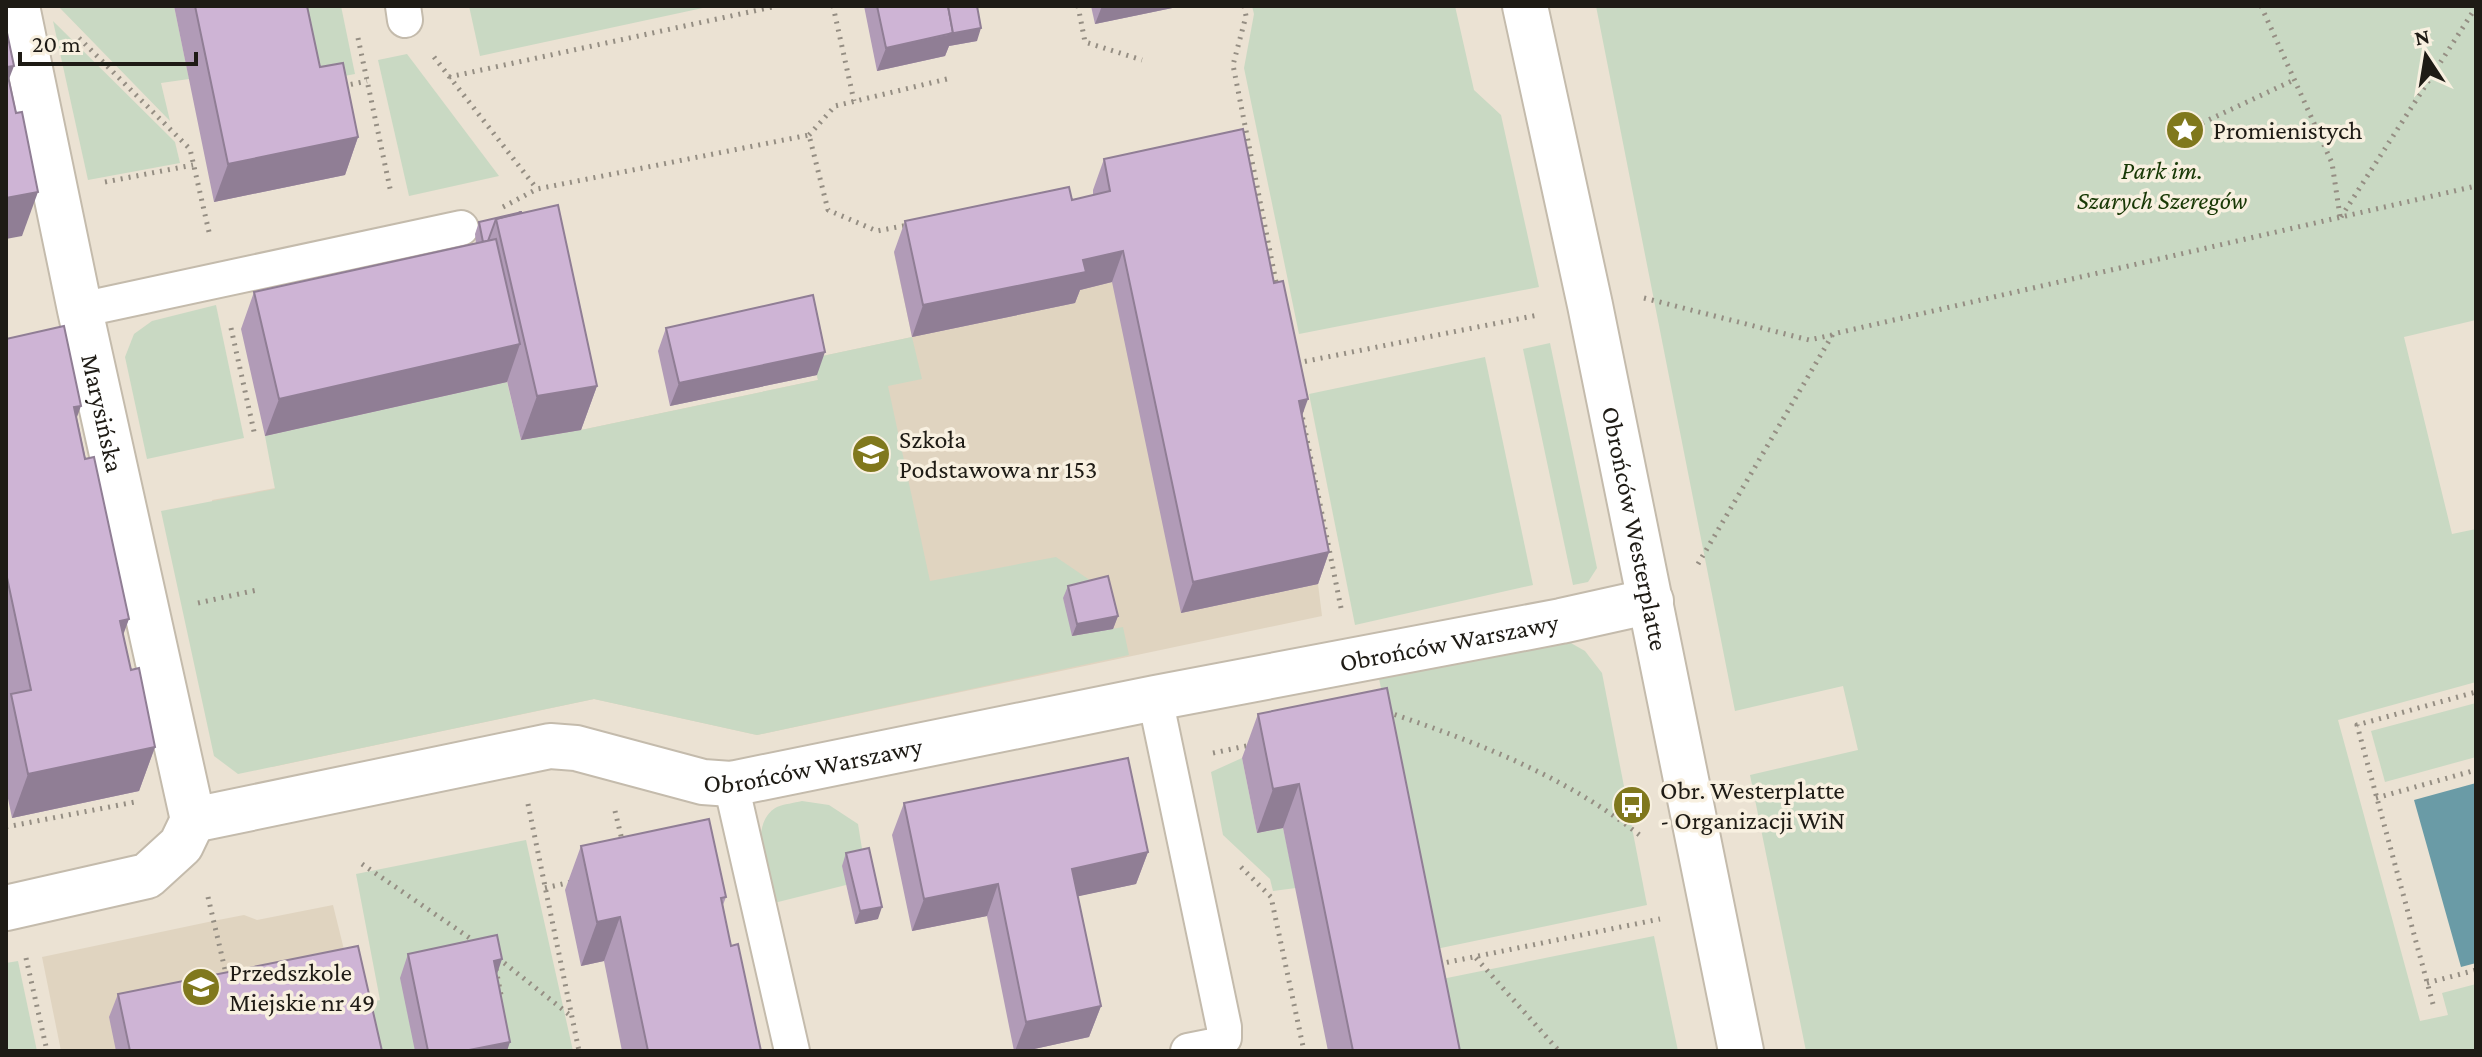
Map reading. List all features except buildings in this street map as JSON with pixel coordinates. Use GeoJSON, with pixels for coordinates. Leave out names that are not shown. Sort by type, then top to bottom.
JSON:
{"type":"FeatureCollection","features":[{"type":"Feature","properties":{"kind":"street","name":"Marysińska"},"geometry":{"type":"LineString","coordinates":[[17,6],[80,310],[193,820]]}},
{"type":"Feature","properties":{"kind":"street","name":"Obrońców Westerplatte"},"geometry":{"type":"LineString","coordinates":[[1525,6],[1590,305],[1741,1051]]}},
{"type":"Feature","properties":{"kind":"street","name":"Obrońców Warszawy"},"geometry":{"type":"LineString","coordinates":[[193,820],[517,752],[564,745],[703,782],[731,784],[1651,601]]}},
{"type":"Feature","properties":{"kind":"street"},"geometry":{"type":"LineString","coordinates":[[11,907],[147,876],[181,845],[193,820]]}},
{"type":"Feature","properties":{"kind":"lane"},"geometry":{"type":"LineString","coordinates":[[80,310],[461,228]]}},
{"type":"Feature","properties":{"kind":"lane"},"geometry":{"type":"LineString","coordinates":[[1155,698],[1224,1027],[1224,1038],[1218,1045],[1188,1051]]}},
{"type":"Feature","properties":{"kind":"lane"},"geometry":{"type":"LineString","coordinates":[[731,784],[792,1051]]}},
{"type":"Feature","properties":{"kind":"path"},"geometry":{"type":"LineString","coordinates":[[449,77],[777,6]]}},
{"type":"Feature","properties":{"kind":"path"},"geometry":{"type":"LineString","coordinates":[[833,6],[854,101]]}},
{"type":"Feature","properties":{"kind":"path"},"geometry":{"type":"LineString","coordinates":[[1078,6],[1085,42],[1142,60]]}},
{"type":"Feature","properties":{"kind":"path"},"geometry":{"type":"LineString","coordinates":[[1244,6],[1246,16],[1233,65],[1277,289]]}},
{"type":"Feature","properties":{"kind":"path"},"geometry":{"type":"LineString","coordinates":[[2261,6],[2332,163],[2341,217]]}},
{"type":"Feature","properties":{"kind":"path"},"geometry":{"type":"LineString","coordinates":[[2341,217],[2476,7]]}},
{"type":"Feature","properties":{"kind":"path"},"geometry":{"type":"LineString","coordinates":[[404,13],[449,77],[537,189],[809,135],[835,106],[947,79]]}},
{"type":"Feature","properties":{"kind":"path"},"geometry":{"type":"LineString","coordinates":[[70,28],[190,149],[255,436]]}},
{"type":"Feature","properties":{"kind":"path"},"geometry":{"type":"LineString","coordinates":[[358,36],[402,242]]}},
{"type":"Feature","properties":{"kind":"path"},"geometry":{"type":"LineString","coordinates":[[2202,123],[2296,79]]}},
{"type":"Feature","properties":{"kind":"path"},"geometry":{"type":"LineString","coordinates":[[339,87],[367,81]]}},
{"type":"Feature","properties":{"kind":"path"},"geometry":{"type":"LineString","coordinates":[[809,135],[828,210],[877,231],[920,222]]}},
{"type":"Feature","properties":{"kind":"path"},"geometry":{"type":"LineString","coordinates":[[91,185],[193,165]]}},
{"type":"Feature","properties":{"kind":"path"},"geometry":{"type":"LineString","coordinates":[[1635,296],[1809,340],[2476,186]]}},
{"type":"Feature","properties":{"kind":"path"},"geometry":{"type":"LineString","coordinates":[[1292,364],[1590,305]]}},
{"type":"Feature","properties":{"kind":"path"},"geometry":{"type":"LineString","coordinates":[[1651,601],[1694,570],[1833,334]]}},
{"type":"Feature","properties":{"kind":"path"},"geometry":{"type":"LineString","coordinates":[[1301,409],[1358,659],[1375,708],[1476,743],[1556,779],[1610,811],[1647,841]]}},
{"type":"Feature","properties":{"kind":"path"},"geometry":{"type":"LineString","coordinates":[[212,600],[257,590]]}},
{"type":"Feature","properties":{"kind":"path"},"geometry":{"type":"LineString","coordinates":[[2433,1004],[2357,725],[2476,692]]}},
{"type":"Feature","properties":{"kind":"path"},"geometry":{"type":"LineString","coordinates":[[1211,753],[1256,744]]}},
{"type":"Feature","properties":{"kind":"path"},"geometry":{"type":"LineString","coordinates":[[517,752],[579,1051]]}},
{"type":"Feature","properties":{"kind":"path"},"geometry":{"type":"LineString","coordinates":[[2376,798],[2476,770]]}},
{"type":"Feature","properties":{"kind":"path"},"geometry":{"type":"LineString","coordinates":[[6,827],[148,800]]}},
{"type":"Feature","properties":{"kind":"path"},"geometry":{"type":"LineString","coordinates":[[615,810],[625,854]]}},
{"type":"Feature","properties":{"kind":"path"},"geometry":{"type":"LineString","coordinates":[[1232,858],[1271,897],[1304,1051]]}},
{"type":"Feature","properties":{"kind":"path"},"geometry":{"type":"LineString","coordinates":[[362,864],[480,945]]}},
{"type":"Feature","properties":{"kind":"path"},"geometry":{"type":"LineString","coordinates":[[545,888],[573,881]]}},
{"type":"Feature","properties":{"kind":"path"},"geometry":{"type":"LineString","coordinates":[[208,897],[230,993]]}},
{"type":"Feature","properties":{"kind":"path"},"geometry":{"type":"LineString","coordinates":[[11,907],[47,1051]]}},
{"type":"Feature","properties":{"kind":"path"},"geometry":{"type":"LineString","coordinates":[[1430,966],[1713,908]]}},
{"type":"Feature","properties":{"kind":"path"},"geometry":{"type":"LineString","coordinates":[[503,1009],[493,954],[571,1016]]}},
{"type":"Feature","properties":{"kind":"path"},"geometry":{"type":"LineString","coordinates":[[1475,957],[1559,1051]]}},
{"type":"Feature","properties":{"kind":"path"},"geometry":{"type":"LineString","coordinates":[[2427,983],[2476,970]]}},
{"type":"Feature","properties":{"kind":"shaded area","name":"Szkoła Podstawowa nr 153"},"geometry":{"type":"Polygon","coordinates":[[[1231,161],[1322,616],[757,735],[594,699],[272,767],[212,500],[581,430],[818,380],[813,358],[912,337],[894,253],[1099,222],[1093,190],[1231,161]]]}},
{"type":"Feature","properties":{"kind":"shaded area","name":"Przedszkole Miejskie nr 49"},"geometry":{"type":"Polygon","coordinates":[[[333,905],[369,1051],[61,1051],[42,957],[244,915],[257,920],[333,905]]]}},
{"type":"Feature","properties":{"kind":"green space"},"geometry":{"type":"Polygon","coordinates":[[[58,6],[174,6],[189,79],[161,83],[170,121],[58,6]]]}},
{"type":"Feature","properties":{"kind":"green space"},"geometry":{"type":"Polygon","coordinates":[[[286,6],[341,6],[355,74],[302,84],[286,6]]]}},
{"type":"Feature","properties":{"kind":"green space"},"geometry":{"type":"Polygon","coordinates":[[[469,6],[712,6],[480,56],[469,6]]]}},
{"type":"Feature","properties":{"kind":"green space"},"geometry":{"type":"Polygon","coordinates":[[[1252,6],[1455,6],[1474,90],[1501,115],[1539,287],[1299,334],[1244,68],[1254,14],[1252,6]]]}},
{"type":"Feature","properties":{"kind":"green space","name":"Park im. Szarych Szeregów"},"geometry":{"type":"Polygon","coordinates":[[[1596,6],[2476,6],[2476,320],[2404,337],[2452,534],[2476,529],[2476,682],[2338,720],[2420,1021],[2448,1015],[2442,993],[2476,984],[2476,1051],[1806,1051],[1750,775],[1858,750],[1843,686],[1735,711],[1596,6]]]}},
{"type":"Feature","properties":{"kind":"green space"},"geometry":{"type":"Polygon","coordinates":[[[53,21],[175,142],[180,163],[88,180],[53,21]]]}},
{"type":"Feature","properties":{"kind":"green space"},"geometry":{"type":"Polygon","coordinates":[[[407,54],[499,176],[409,196],[378,60],[407,54]]]}},
{"type":"Feature","properties":{"kind":"green space"},"geometry":{"type":"Polygon","coordinates":[[[216,305],[244,438],[147,459],[125,357],[134,334],[152,321],[216,305]]]}},
{"type":"Feature","properties":{"kind":"green space"},"geometry":{"type":"Polygon","coordinates":[[[912,337],[922,379],[888,386],[930,581],[1056,557],[1103,589],[1072,636],[1123,627],[1129,655],[757,735],[594,699],[238,774],[214,756],[161,511],[275,489],[265,436],[507,382],[521,440],[818,380],[813,358],[912,337]]]}},
{"type":"Feature","properties":{"kind":"green space"},"geometry":{"type":"Polygon","coordinates":[[[1550,343],[1597,568],[1588,582],[1573,585],[1523,349],[1550,343]]]}},
{"type":"Feature","properties":{"kind":"green space"},"geometry":{"type":"Polygon","coordinates":[[[1485,357],[1533,585],[1355,625],[1309,394],[1485,357]]]}},
{"type":"Feature","properties":{"kind":"green space"},"geometry":{"type":"Polygon","coordinates":[[[1562,638],[1585,651],[1602,673],[1647,905],[1436,949],[1378,674],[1562,638]]]}},
{"type":"Feature","properties":{"kind":"green space"},"geometry":{"type":"Polygon","coordinates":[[[2476,703],[2476,757],[2385,782],[2371,731],[2476,703]]]}},
{"type":"Feature","properties":{"kind":"green space"},"geometry":{"type":"Polygon","coordinates":[[[1242,758],[1257,833],[1283,828],[1296,888],[1273,891],[1270,879],[1223,835],[1211,772],[1242,758]]]}},
{"type":"Feature","properties":{"kind":"green space"},"geometry":{"type":"Polygon","coordinates":[[[802,801],[829,805],[858,824],[864,861],[846,885],[770,904],[761,852],[763,825],[777,807],[802,801]]]}},
{"type":"Feature","properties":{"kind":"green space"},"geometry":{"type":"Polygon","coordinates":[[[526,840],[573,1051],[369,1051],[359,1005],[380,1000],[356,874],[526,840]]]}},
{"type":"Feature","properties":{"kind":"green space"},"geometry":{"type":"Polygon","coordinates":[[[1654,936],[1678,1051],[1458,1051],[1442,979],[1654,936]]]}},
{"type":"Feature","properties":{"kind":"green space"},"geometry":{"type":"Polygon","coordinates":[[[18,961],[37,1051],[8,1051],[6,1043],[6,963],[18,961]]]}},
{"type":"Feature","properties":{"kind":"water"},"geometry":{"type":"Polygon","coordinates":[[[2476,783],[2476,963],[2461,967],[2414,800],[2476,783]]]}},
{"type":"Feature","properties":{"kind":"place","name":"Promienistych"},"geometry":{"type":"Point","coordinates":[2185,130]}},
{"type":"Feature","properties":{"kind":"place","name":"Szkoła Podstawowa nr 153"},"geometry":{"type":"Point","coordinates":[871,454]}},
{"type":"Feature","properties":{"kind":"place","name":"Obr. Westerplatte - Organizacji WiN"},"geometry":{"type":"Point","coordinates":[1632,805]}},
{"type":"Feature","properties":{"kind":"place","name":"Przedszkole Miejskie nr 49"},"geometry":{"type":"Point","coordinates":[201,987]}}]}
